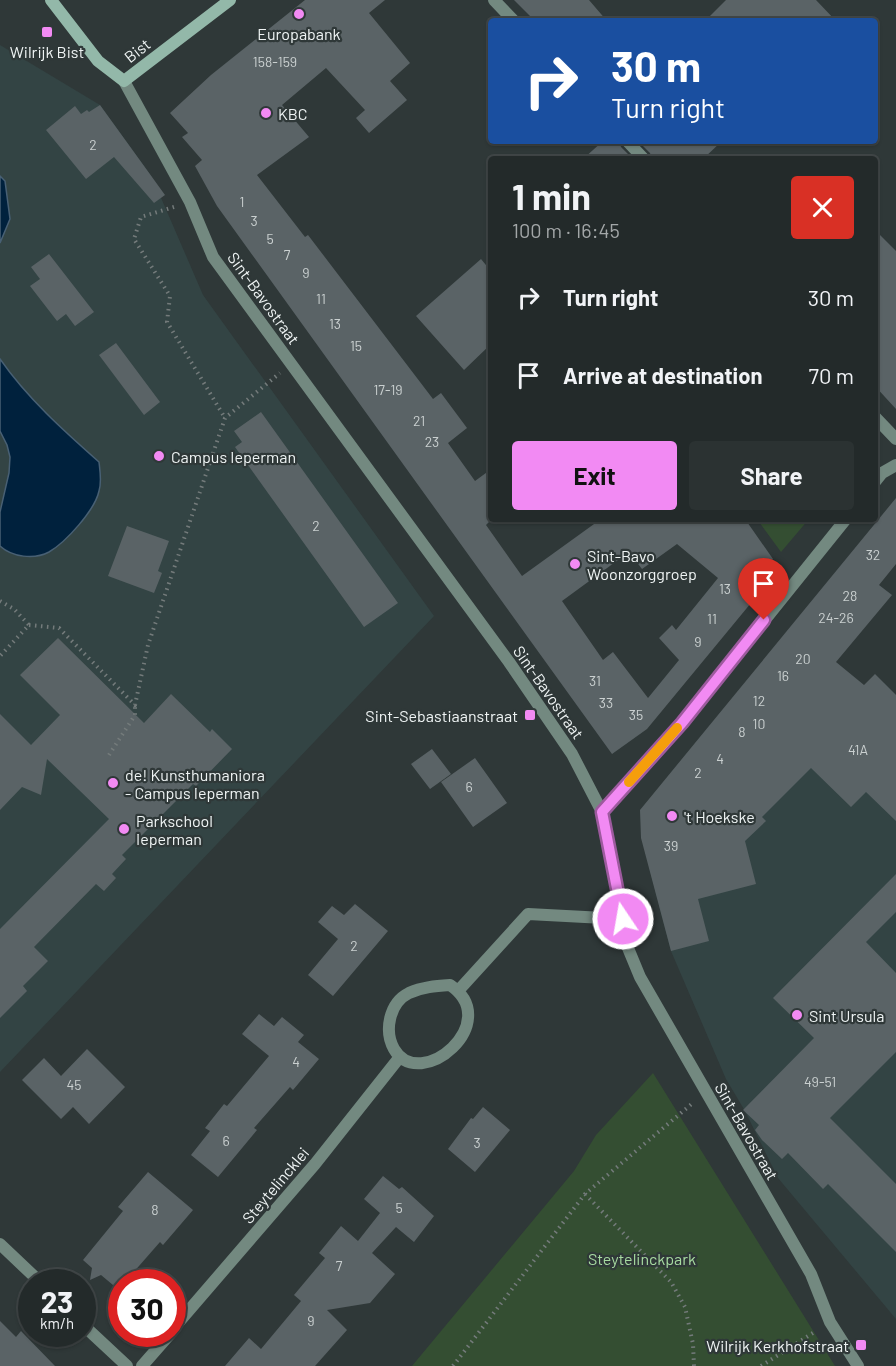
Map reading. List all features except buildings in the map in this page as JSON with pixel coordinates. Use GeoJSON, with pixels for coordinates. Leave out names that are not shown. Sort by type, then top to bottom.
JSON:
{"type":"FeatureCollection","features":[{"type":"Feature","properties":{"kind":"street","name":"Bist"},"geometry":{"type":"LineString","coordinates":[[51,0],[98,61],[124,81],[230,0]]}},
{"type":"Feature","properties":{"kind":"street"},"geometry":{"type":"LineString","coordinates":[[495,0],[511,18]]}},
{"type":"Feature","properties":{"kind":"street","name":"Sint-Bavostraat"},"geometry":{"type":"LineString","coordinates":[[124,81],[190,201],[213,257],[515,672],[572,754],[602,812],[628,948],[640,977],[811,1274],[830,1322],[858,1366]]}},
{"type":"Feature","properties":{"kind":"street"},"geometry":{"type":"LineString","coordinates":[[630,144],[641,156]]}},
{"type":"Feature","properties":{"kind":"street"},"geometry":{"type":"LineString","coordinates":[[878,420],[896,439]]}},
{"type":"Feature","properties":{"kind":"street"},"geometry":{"type":"LineString","coordinates":[[878,478],[896,465]]}},
{"type":"Feature","properties":{"kind":"street"},"geometry":{"type":"LineString","coordinates":[[602,812],[682,723],[844,522]]}},
{"type":"Feature","properties":{"kind":"street"},"geometry":{"type":"LineString","coordinates":[[458,991],[528,914],[623,919]]}},
{"type":"Feature","properties":{"kind":"street"},"geometry":{"type":"LineString","coordinates":[[450,986],[458,991],[466,1001],[468,1018],[466,1029],[449,1053],[417,1064],[408,1063],[399,1058],[392,1045],[388,1026],[397,1004],[408,994],[423,988],[450,986]]}},
{"type":"Feature","properties":{"kind":"street","name":"Steytelincklei"},"geometry":{"type":"LineString","coordinates":[[186,1314],[315,1164],[399,1058]]}},
{"type":"Feature","properties":{"kind":"street"},"geometry":{"type":"LineString","coordinates":[[0,1244],[26,1269]]}},
{"type":"Feature","properties":{"kind":"street"},"geometry":{"type":"LineString","coordinates":[[96,1337],[126,1366]]}},
{"type":"Feature","properties":{"kind":"street"},"geometry":{"type":"LineString","coordinates":[[142,1366],[159,1347]]}},
{"type":"Feature","properties":{"kind":"path"},"geometry":{"type":"LineString","coordinates":[[190,201],[141,217],[134,239],[170,296],[167,322],[225,418]]}},
{"type":"Feature","properties":{"kind":"path"},"geometry":{"type":"LineString","coordinates":[[109,755],[135,715],[135,705],[148,645],[225,418],[291,364]]}},
{"type":"Feature","properties":{"kind":"path"},"geometry":{"type":"LineString","coordinates":[[0,601],[14,609],[29,625],[58,628],[135,705]]}},
{"type":"Feature","properties":{"kind":"path"},"geometry":{"type":"LineString","coordinates":[[0,656],[29,625]]}},
{"type":"Feature","properties":{"kind":"path"},"geometry":{"type":"LineString","coordinates":[[453,1366],[585,1194],[706,1093]]}},
{"type":"Feature","properties":{"kind":"path"},"geometry":{"type":"LineString","coordinates":[[585,1194],[671,1282],[685,1307],[693,1344],[694,1366]]}},
{"type":"Feature","properties":{"kind":"path"},"geometry":{"type":"LineString","coordinates":[[761,1366],[830,1322]]}},
{"type":"Feature","properties":{"kind":"shaded area","name":"Campus Ieperman"},"geometry":{"type":"Polygon","coordinates":[[[0,45],[100,105],[152,177],[203,295],[434,616],[0,1072],[0,45]]]}},
{"type":"Feature","properties":{"kind":"shaded area","name":"Sint Ursula"},"geometry":{"type":"Polygon","coordinates":[[[884,683],[896,695],[896,1319],[778,1178],[745,1111],[726,1079],[671,951],[648,863],[729,840],[884,683]]]}},
{"type":"Feature","properties":{"kind":"green space"},"geometry":{"type":"Polygon","coordinates":[[[759,522],[806,522],[781,552],[759,522]]]}},
{"type":"Feature","properties":{"kind":"green space","name":"Steytelinckpark"},"geometry":{"type":"Polygon","coordinates":[[[653,1073],[835,1366],[412,1366],[574,1171],[596,1135],[653,1073]]]}},
{"type":"Feature","properties":{"kind":"water"},"geometry":{"type":"Polygon","coordinates":[[[0,176],[5,181],[10,219],[0,243],[0,176]]]}},
{"type":"Feature","properties":{"kind":"water"},"geometry":{"type":"Polygon","coordinates":[[[0,359],[34,401],[99,462],[100,488],[92,507],[63,541],[49,552],[37,556],[17,555],[0,546],[0,512],[9,473],[10,457],[0,431],[0,359]]]}},
{"type":"Feature","properties":{"kind":"slow traffic"},"geometry":{"type":"LineString","coordinates":[[629,782],[677,728]]}},
{"type":"Feature","properties":{"kind":"place","name":"Europabank"},"geometry":{"type":"Point","coordinates":[299,14]}},
{"type":"Feature","properties":{"kind":"place","name":"Wilrijk Bist"},"geometry":{"type":"Point","coordinates":[47,32]}},
{"type":"Feature","properties":{"kind":"place","name":"KBC"},"geometry":{"type":"Point","coordinates":[266,113]}},
{"type":"Feature","properties":{"kind":"place","name":"Campus Ieperman"},"geometry":{"type":"Point","coordinates":[159,456]}},
{"type":"Feature","properties":{"kind":"place","name":"Sint-Bavo Woonzorggroep"},"geometry":{"type":"Point","coordinates":[575,564]}},
{"type":"Feature","properties":{"kind":"place","name":"Sint-Sebastiaanstraat"},"geometry":{"type":"Point","coordinates":[530,715]}},
{"type":"Feature","properties":{"kind":"place","name":"de! Kunsthumaniora - Campus Ieperman"},"geometry":{"type":"Point","coordinates":[113,783]}},
{"type":"Feature","properties":{"kind":"place","name":"'t Hoekske"},"geometry":{"type":"Point","coordinates":[672,816]}},
{"type":"Feature","properties":{"kind":"place","name":"Parkschool Ieperman"},"geometry":{"type":"Point","coordinates":[124,829]}},
{"type":"Feature","properties":{"kind":"place","name":"Sint Ursula"},"geometry":{"type":"Point","coordinates":[797,1015]}},
{"type":"Feature","properties":{"kind":"place","name":"Wilrijk Kerkhofstraat"},"geometry":{"type":"Point","coordinates":[861,1345]}},
{"type":"Feature","properties":{"kind":"route"},"geometry":{"type":"LineString","coordinates":[[623,919],[602,812],[682,723],[764,620]]}}]}
